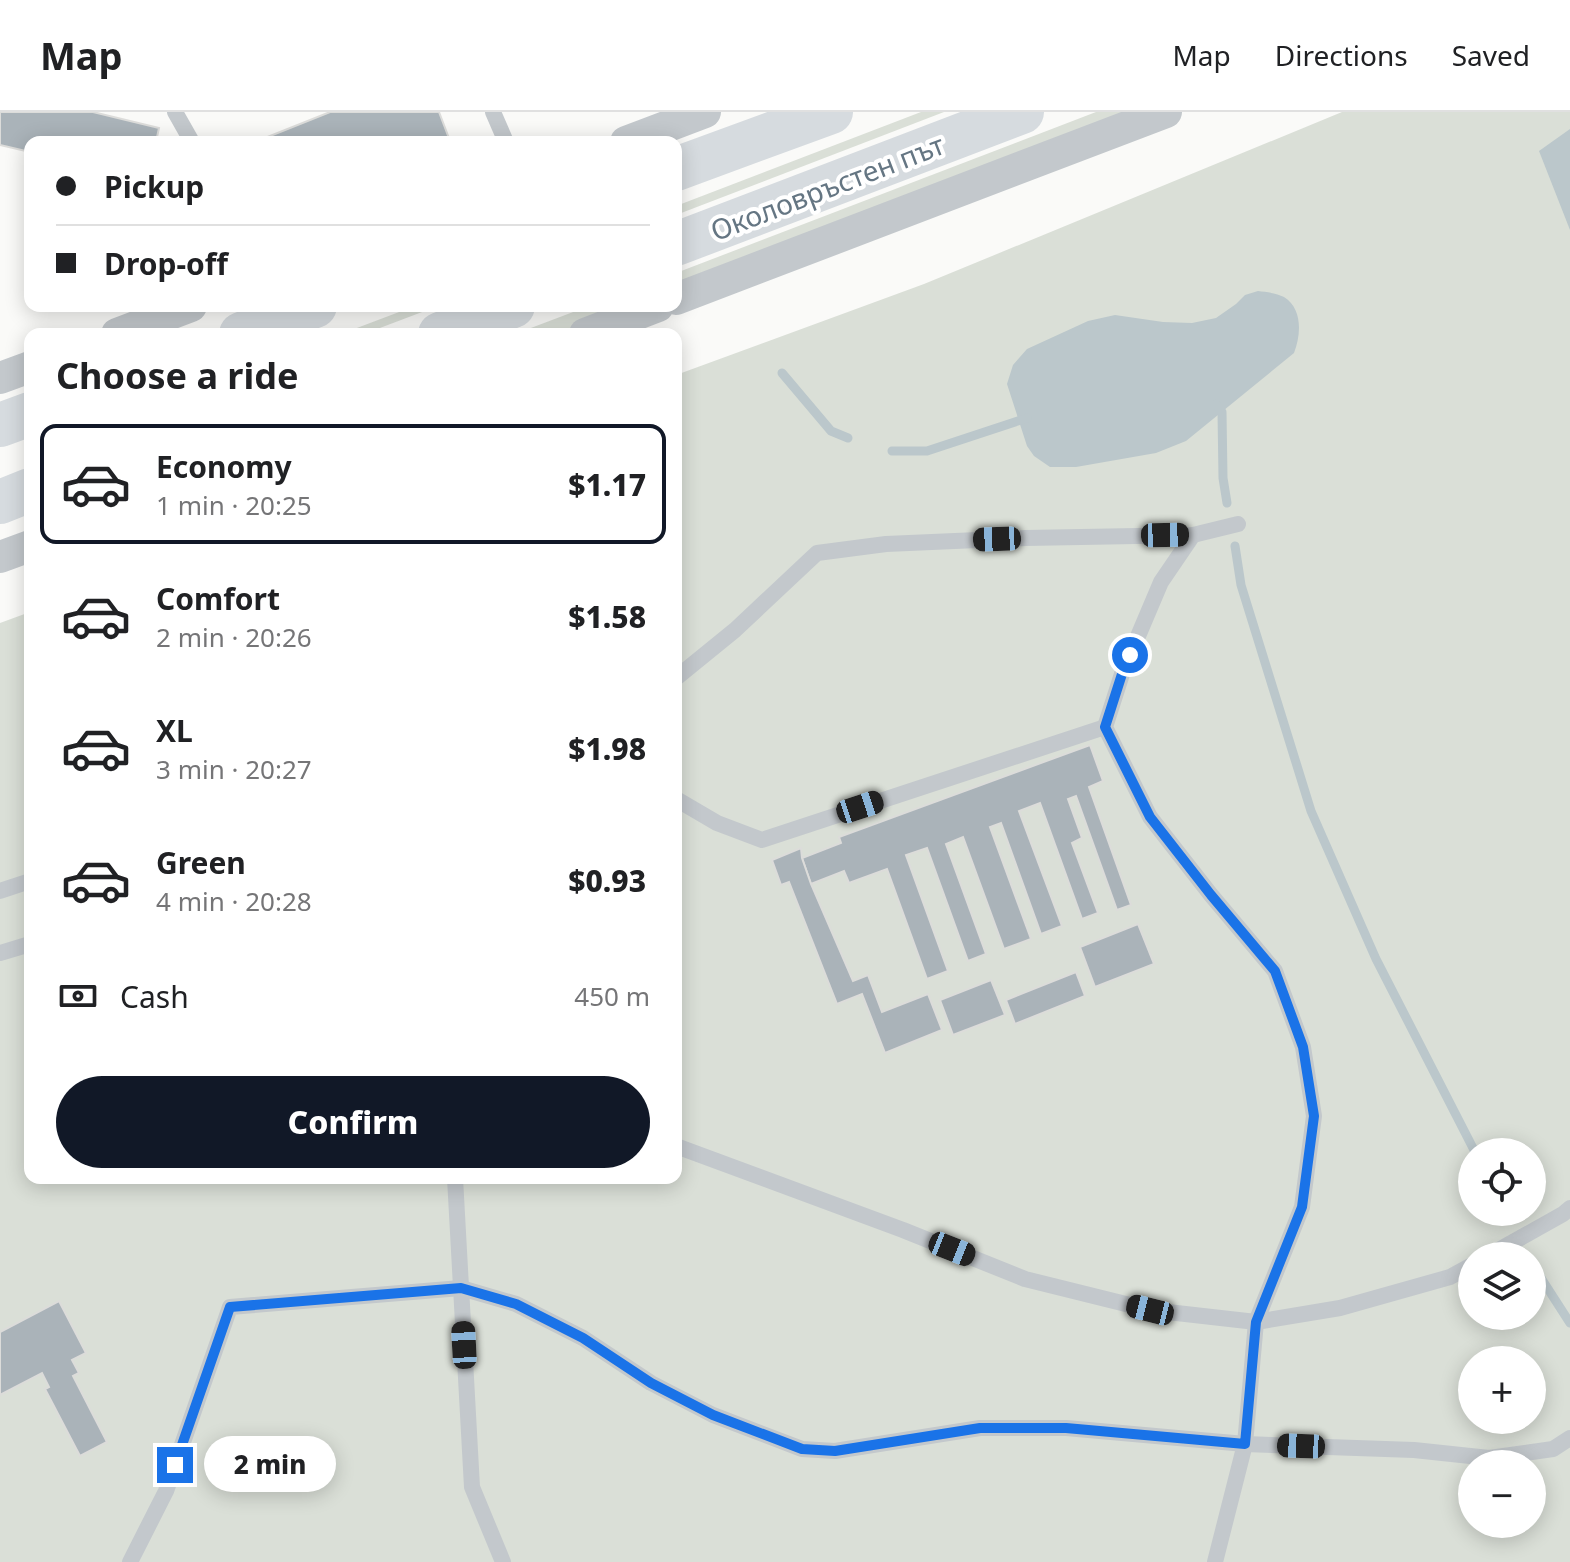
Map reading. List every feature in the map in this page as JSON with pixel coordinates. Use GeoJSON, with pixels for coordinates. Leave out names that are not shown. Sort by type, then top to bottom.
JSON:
{"type":"FeatureCollection","features":[{"type":"Feature","properties":{"kind":"highway"},"geometry":{"type":"LineString","coordinates":[[695,162],[781,112]]}},
{"type":"Feature","properties":{"kind":"highway"},"geometry":{"type":"LineString","coordinates":[[695,162],[831,112]]}},
{"type":"Feature","properties":{"kind":"highway","name":"Околовръстен път"},"geometry":{"type":"LineString","coordinates":[[682,242],[1022,112]]}},
{"type":"Feature","properties":{"kind":"highway"},"geometry":{"type":"LineString","coordinates":[[257,328],[299,312]]}},
{"type":"Feature","properties":{"kind":"highway"},"geometry":{"type":"LineString","coordinates":[[456,328],[497,312]]}},
{"type":"Feature","properties":{"kind":"highway"},"geometry":{"type":"LineString","coordinates":[[0,425],[24,416]]}},
{"type":"Feature","properties":{"kind":"highway"},"geometry":{"type":"LineString","coordinates":[[0,502],[24,492]]}},
{"type":"Feature","properties":{"kind":"street"},"geometry":{"type":"LineString","coordinates":[[642,136],[705,112]]}},
{"type":"Feature","properties":{"kind":"street"},"geometry":{"type":"LineString","coordinates":[[682,297],[1166,112]]}},
{"type":"Feature","properties":{"kind":"street"},"geometry":{"type":"LineString","coordinates":[[133,328],[175,312]]}},
{"type":"Feature","properties":{"kind":"street"},"geometry":{"type":"LineString","coordinates":[[601,328],[642,312]]}},
{"type":"Feature","properties":{"kind":"street"},"geometry":{"type":"LineString","coordinates":[[0,378],[24,369]]}},
{"type":"Feature","properties":{"kind":"street"},"geometry":{"type":"LineString","coordinates":[[0,557],[24,548]]}},
{"type":"Feature","properties":{"kind":"lane"},"geometry":{"type":"LineString","coordinates":[[175,112],[189,136]]}},
{"type":"Feature","properties":{"kind":"lane"},"geometry":{"type":"LineString","coordinates":[[493,112],[503,136]]}},
{"type":"Feature","properties":{"kind":"lane"},"geometry":{"type":"LineString","coordinates":[[682,673],[735,630],[817,553],[901,543],[1193,535],[1238,524]]}},
{"type":"Feature","properties":{"kind":"lane"},"geometry":{"type":"LineString","coordinates":[[1193,535],[1161,582],[1122,674],[1105,727],[1150,817],[1275,971],[1303,1047],[1314,1116],[1302,1207],[1256,1322],[1245,1444],[1215,1562]]}},
{"type":"Feature","properties":{"kind":"lane"},"geometry":{"type":"LineString","coordinates":[[682,803],[717,823],[762,840],[1105,727]]}},
{"type":"Feature","properties":{"kind":"lane"},"geometry":{"type":"LineString","coordinates":[[0,891],[24,883]]}},
{"type":"Feature","properties":{"kind":"lane"},"geometry":{"type":"LineString","coordinates":[[0,953],[24,946]]}},
{"type":"Feature","properties":{"kind":"lane"},"geometry":{"type":"LineString","coordinates":[[682,1148],[1025,1279],[1150,1310],[1256,1322],[1340,1308],[1458,1273]]}},
{"type":"Feature","properties":{"kind":"lane"},"geometry":{"type":"LineString","coordinates":[[455,1184],[472,1487],[503,1562]]}},
{"type":"Feature","properties":{"kind":"lane"},"geometry":{"type":"LineString","coordinates":[[1513,1242],[1570,1208]]}},
{"type":"Feature","properties":{"kind":"lane"},"geometry":{"type":"LineString","coordinates":[[130,1562],[166,1491],[230,1307],[461,1288],[516,1304],[583,1338],[651,1383],[713,1415],[802,1449],[835,1451],[980,1428],[1066,1428],[1245,1444],[1414,1450],[1489,1458],[1553,1449],[1570,1438]]}},
{"type":"Feature","properties":{"kind":"shaded area"},"geometry":{"type":"Polygon","coordinates":[[[921,112],[944,112],[682,213],[682,204],[921,112]]]}},
{"type":"Feature","properties":{"kind":"shaded area"},"geometry":{"type":"Polygon","coordinates":[[[1096,112],[1136,112],[682,286],[682,271],[1096,112]]]}},
{"type":"Feature","properties":{"kind":"shaded area"},"geometry":{"type":"Polygon","coordinates":[[[1342,112],[1570,112],[1570,1562],[0,1562],[0,623],[24,614],[24,1184],[682,1184],[682,373],[924,284],[1342,112]]]}},
{"type":"Feature","properties":{"kind":"shaded area"},"geometry":{"type":"Polygon","coordinates":[[[1570,129],[1570,230],[1539,151],[1570,129]]]}},
{"type":"Feature","properties":{"kind":"shaded area"},"geometry":{"type":"Polygon","coordinates":[[[1258,291],[1281,296],[1295,308],[1299,331],[1294,353],[1186,441],[1156,453],[1076,467],[1050,467],[1034,456],[1027,446],[1007,384],[1013,365],[1027,349],[1088,321],[1115,315],[1192,323],[1216,318],[1245,295],[1258,291]]]}},
{"type":"Feature","properties":{"kind":"shaded area"},"geometry":{"type":"Polygon","coordinates":[[[399,312],[422,312],[380,328],[357,328],[399,312]]]}},
{"type":"Feature","properties":{"kind":"shaded area"},"geometry":{"type":"Polygon","coordinates":[[[573,312],[614,312],[572,328],[531,328],[573,312]]]}},
{"type":"Feature","properties":{"kind":"building"},"geometry":{"type":"Polygon","coordinates":[[[0,112],[93,112],[159,128],[157,136],[24,136],[24,151],[0,145],[0,112]]]}},
{"type":"Feature","properties":{"kind":"building"},"geometry":{"type":"Polygon","coordinates":[[[330,112],[439,112],[448,136],[270,136],[330,112]]]}},
{"type":"Feature","properties":{"kind":"building"},"geometry":{"type":"Polygon","coordinates":[[[1090,745],[1103,781],[1089,787],[1131,905],[1117,910],[1076,796],[1068,799],[1082,838],[1072,843],[1098,913],[1082,919],[1040,803],[1019,811],[1062,926],[1041,934],[1001,823],[990,827],[1031,939],[1004,949],[963,837],[946,844],[986,954],[968,961],[927,848],[906,855],[948,971],[927,979],[887,869],[849,883],[844,871],[811,884],[802,858],[841,843],[839,837],[1090,745]]]}},
{"type":"Feature","properties":{"kind":"building"},"geometry":{"type":"Polygon","coordinates":[[[801,848],[811,884],[853,981],[868,975],[882,1012],[928,994],[942,1030],[885,1053],[862,994],[837,1004],[789,882],[781,885],[772,860],[801,848]]]}},
{"type":"Feature","properties":{"kind":"building"},"geometry":{"type":"Polygon","coordinates":[[[1138,924],[1154,964],[1095,987],[1080,947],[1138,924]]]}},
{"type":"Feature","properties":{"kind":"building"},"geometry":{"type":"Polygon","coordinates":[[[1076,972],[1085,996],[1015,1024],[1006,1000],[1076,972]]]}},
{"type":"Feature","properties":{"kind":"building"},"geometry":{"type":"Polygon","coordinates":[[[991,980],[1005,1015],[953,1035],[940,1000],[991,980]]]}},
{"type":"Feature","properties":{"kind":"building"},"geometry":{"type":"Polygon","coordinates":[[[59,1301],[86,1353],[72,1360],[79,1373],[73,1376],[107,1442],[80,1456],[45,1389],[49,1387],[42,1373],[0,1395],[0,1332],[59,1301]]]}},
{"type":"Feature","properties":{"kind":"waterway"},"geometry":{"type":"LineString","coordinates":[[782,373],[831,431],[848,438]]}},
{"type":"Feature","properties":{"kind":"waterway"},"geometry":{"type":"LineString","coordinates":[[1216,404],[1222,412],[1223,478],[1227,503]]}},
{"type":"Feature","properties":{"kind":"waterway"},"geometry":{"type":"LineString","coordinates":[[892,451],[927,451],[1027,418]]}},
{"type":"Feature","properties":{"kind":"waterway"},"geometry":{"type":"LineString","coordinates":[[1235,546],[1241,585],[1311,811],[1376,959],[1468,1138]]}},
{"type":"Feature","properties":{"kind":"waterway"},"geometry":{"type":"LineString","coordinates":[[1546,1286],[1570,1323]]}},
{"type":"Feature","properties":{"kind":"route"},"geometry":{"type":"LineString","coordinates":[[175,1465],[230,1307],[461,1288],[516,1304],[583,1338],[651,1383],[713,1415],[802,1449],[835,1451],[980,1428],[1066,1428],[1245,1444],[1256,1322],[1302,1207],[1314,1116],[1303,1047],[1275,971],[1150,817],[1105,727],[1130,655]]}}]}
